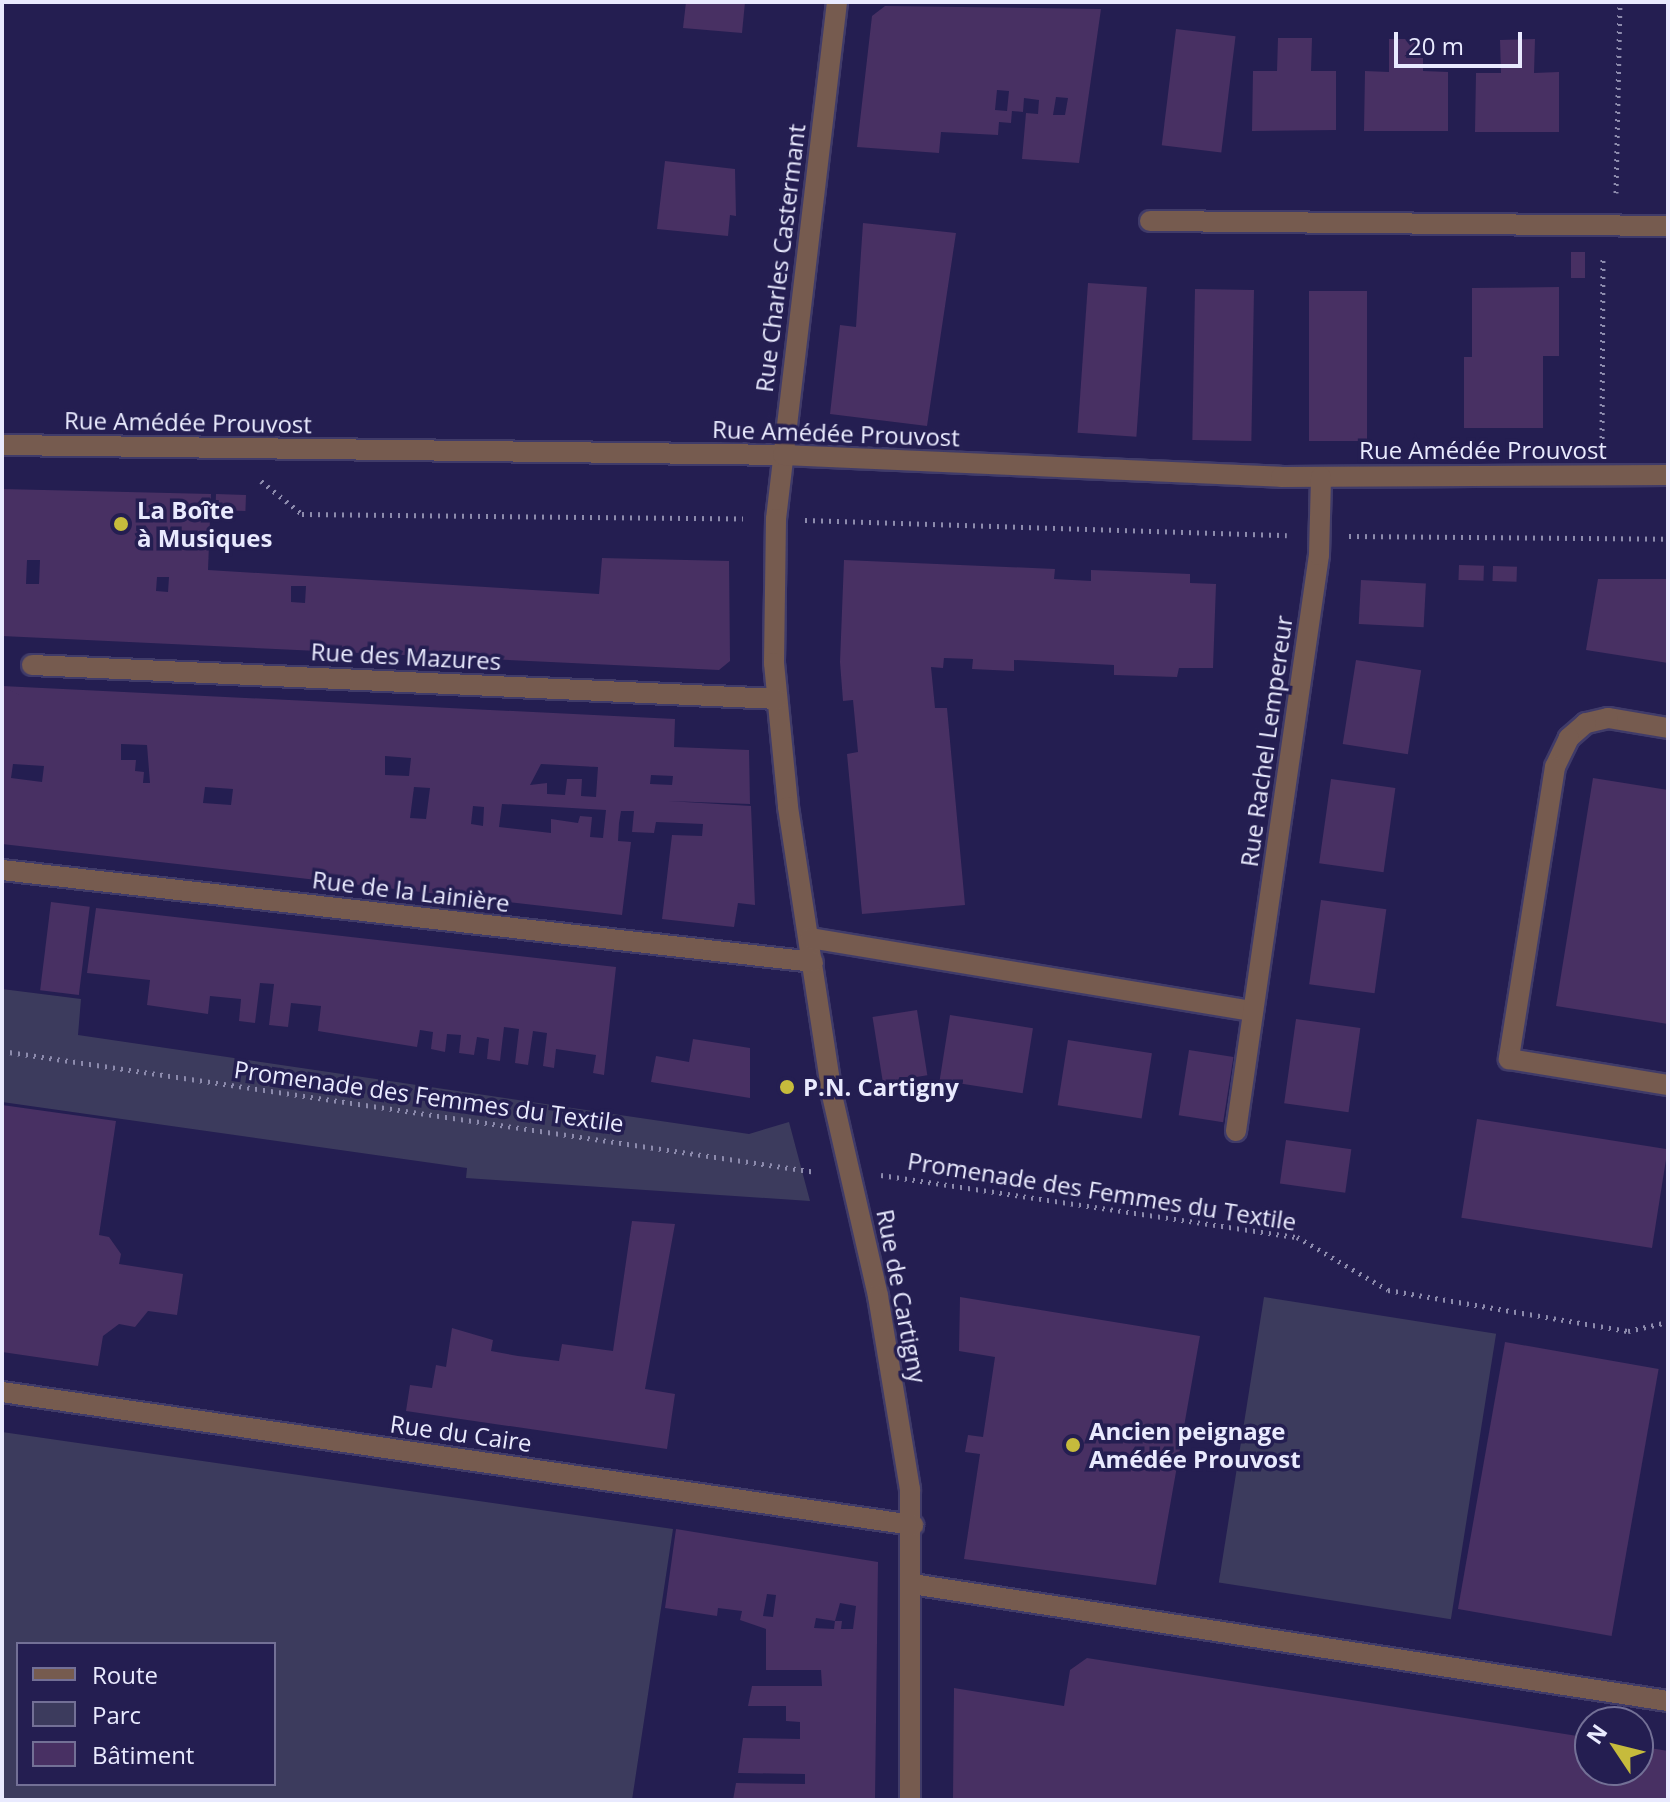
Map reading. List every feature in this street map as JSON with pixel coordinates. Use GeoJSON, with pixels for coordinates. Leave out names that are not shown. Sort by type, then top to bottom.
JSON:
{"type":"FeatureCollection","features":[{"type":"Feature","properties":{"kind":"street","name":"Rue Charles Castermant"},"geometry":{"type":"LineString","coordinates":[[788,807],[772,611],[776,519],[837,2]]}},
{"type":"Feature","properties":{"kind":"street"},"geometry":{"type":"LineString","coordinates":[[1150,221],[1668,226]]}},
{"type":"Feature","properties":{"kind":"street","name":"Rue Amédée Prouvost"},"geometry":{"type":"LineString","coordinates":[[2,445],[783,455],[1321,477],[1668,475]]}},
{"type":"Feature","properties":{"kind":"street","name":"Rue Rachel Lempereur"},"geometry":{"type":"LineString","coordinates":[[1236,1131],[1321,536],[1321,477]]}},
{"type":"Feature","properties":{"kind":"street","name":"Rue des Mazures"},"geometry":{"type":"LineString","coordinates":[[32,665],[777,699]]}},
{"type":"Feature","properties":{"kind":"street"},"geometry":{"type":"LineString","coordinates":[[1668,728],[1608,718],[1586,723],[1569,738],[1555,767],[1509,1059],[1668,1085]]}},
{"type":"Feature","properties":{"kind":"street","name":"Rue de Cartigny"},"geometry":{"type":"LineString","coordinates":[[788,807],[850,1174],[886,1343],[913,1525],[910,1800]]}},
{"type":"Feature","properties":{"kind":"street","name":"Rue de la Lainière"},"geometry":{"type":"LineString","coordinates":[[2,870],[813,962]]}},
{"type":"Feature","properties":{"kind":"street"},"geometry":{"type":"LineString","coordinates":[[810,938],[1253,1011]]}},
{"type":"Feature","properties":{"kind":"street","name":"Rue du Caire"},"geometry":{"type":"LineString","coordinates":[[2,1392],[913,1525]]}},
{"type":"Feature","properties":{"kind":"street"},"geometry":{"type":"LineString","coordinates":[[912,1584],[1668,1701]]}},
{"type":"Feature","properties":{"kind":"path"},"geometry":{"type":"LineString","coordinates":[[1601,475],[1620,2]]}},
{"type":"Feature","properties":{"kind":"path"},"geometry":{"type":"LineString","coordinates":[[245,480],[260,481],[302,514],[776,519],[1321,536],[1668,539]]}},
{"type":"Feature","properties":{"kind":"path","name":"Promenade des Femmes du Textile"},"geometry":{"type":"LineString","coordinates":[[2,1051],[1297,1237],[1388,1290],[1628,1331],[1668,1322]]}},
{"type":"Feature","properties":{"kind":"green space"},"geometry":{"type":"Polygon","coordinates":[[[2,989],[81,999],[78,1035],[749,1134],[789,1122],[810,1201],[466,1178],[467,1168],[2,1102],[2,989]]]}},
{"type":"Feature","properties":{"kind":"green space"},"geometry":{"type":"Polygon","coordinates":[[[1264,1297],[1496,1334],[1451,1619],[1219,1582],[1264,1297]]]}},
{"type":"Feature","properties":{"kind":"green space"},"geometry":{"type":"Polygon","coordinates":[[[2,1432],[673,1529],[632,1800],[2,1800],[2,1432]]]}},
{"type":"Feature","properties":{"kind":"building"},"geometry":{"type":"Polygon","coordinates":[[[686,2],[745,2],[742,33],[683,28],[686,2]]]}},
{"type":"Feature","properties":{"kind":"building"},"geometry":{"type":"Polygon","coordinates":[[[885,6],[1101,9],[1079,163],[1022,159],[1026,113],[1038,114],[1039,100],[1024,98],[1023,112],[1012,111],[1011,123],[999,122],[998,135],[941,132],[939,153],[857,147],[872,16],[885,6]],[[997,90],[995,110],[1007,111],[1009,91],[997,90]],[[1056,97],[1053,115],[1065,115],[1068,98],[1056,97]]]}},
{"type":"Feature","properties":{"kind":"building"},"geometry":{"type":"Polygon","coordinates":[[[1176,29],[1236,36],[1221,152],[1162,145],[1176,29]]]}},
{"type":"Feature","properties":{"kind":"building"},"geometry":{"type":"Polygon","coordinates":[[[1278,38],[1312,38],[1311,71],[1336,71],[1336,130],[1252,131],[1253,71],[1277,71],[1278,38]]]}},
{"type":"Feature","properties":{"kind":"building"},"geometry":{"type":"Polygon","coordinates":[[[1389,39],[1423,39],[1423,71],[1448,72],[1448,131],[1364,131],[1365,71],[1389,72],[1389,39]]]}},
{"type":"Feature","properties":{"kind":"building"},"geometry":{"type":"Polygon","coordinates":[[[1535,39],[1534,73],[1559,72],[1559,132],[1475,132],[1476,73],[1501,73],[1500,40],[1535,39]]]}},
{"type":"Feature","properties":{"kind":"building"},"geometry":{"type":"Polygon","coordinates":[[[665,161],[735,169],[736,216],[730,215],[728,236],[657,229],[665,161]]]}},
{"type":"Feature","properties":{"kind":"building"},"geometry":{"type":"Polygon","coordinates":[[[863,223],[956,233],[927,426],[830,414],[840,325],[856,327],[863,223]]]}},
{"type":"Feature","properties":{"kind":"building"},"geometry":{"type":"Polygon","coordinates":[[[1571,252],[1585,252],[1585,278],[1571,278],[1571,252]]]}},
{"type":"Feature","properties":{"kind":"building"},"geometry":{"type":"Polygon","coordinates":[[[1088,283],[1147,287],[1136,437],[1078,433],[1088,283]]]}},
{"type":"Feature","properties":{"kind":"building"},"geometry":{"type":"Polygon","coordinates":[[[1559,287],[1559,356],[1543,356],[1543,428],[1464,428],[1464,357],[1472,357],[1472,288],[1559,287]]]}},
{"type":"Feature","properties":{"kind":"building"},"geometry":{"type":"Polygon","coordinates":[[[1195,289],[1254,290],[1251,441],[1192,440],[1195,289]]]}},
{"type":"Feature","properties":{"kind":"building"},"geometry":{"type":"Polygon","coordinates":[[[1309,291],[1367,291],[1367,441],[1309,441],[1309,291]]]}},
{"type":"Feature","properties":{"kind":"building"},"geometry":{"type":"Polygon","coordinates":[[[2,489],[211,494],[208,570],[599,594],[602,558],[729,561],[730,661],[719,670],[2,636],[2,489]],[[27,560],[26,584],[39,584],[40,560],[27,560]],[[157,577],[156,591],[168,592],[169,577],[157,577]],[[291,586],[291,602],[305,603],[306,586],[291,586]]]}},
{"type":"Feature","properties":{"kind":"building"},"geometry":{"type":"Polygon","coordinates":[[[216,494],[246,495],[245,511],[215,510],[216,494]]]}},
{"type":"Feature","properties":{"kind":"building"},"geometry":{"type":"Polygon","coordinates":[[[844,560],[1055,569],[1054,579],[1091,581],[1091,570],[1190,574],[1190,583],[1216,584],[1213,668],[1179,668],[1177,677],[1114,675],[1114,665],[1014,660],[1014,671],[972,669],[973,659],[944,658],[943,668],[931,667],[935,708],[947,708],[965,905],[862,914],[847,754],[858,752],[853,700],[843,701],[840,662],[844,560]]]}},
{"type":"Feature","properties":{"kind":"building"},"geometry":{"type":"Polygon","coordinates":[[[1459,565],[1484,566],[1483,581],[1458,580],[1459,565]]]}},
{"type":"Feature","properties":{"kind":"building"},"geometry":{"type":"Polygon","coordinates":[[[1493,566],[1517,567],[1516,582],[1492,581],[1493,566]]]}},
{"type":"Feature","properties":{"kind":"building"},"geometry":{"type":"Polygon","coordinates":[[[1598,579],[1668,579],[1668,663],[1586,650],[1598,579]]]}},
{"type":"Feature","properties":{"kind":"building"},"geometry":{"type":"Polygon","coordinates":[[[1361,580],[1426,583],[1424,627],[1359,624],[1361,580]]]}},
{"type":"Feature","properties":{"kind":"building"},"geometry":{"type":"Polygon","coordinates":[[[1356,660],[1421,670],[1408,754],[1343,744],[1356,660]]]}},
{"type":"Feature","properties":{"kind":"building"},"geometry":{"type":"Polygon","coordinates":[[[2,686],[675,719],[674,747],[749,750],[750,804],[668,801],[751,806],[755,905],[738,903],[734,927],[662,919],[672,835],[702,836],[703,824],[656,822],[654,833],[632,832],[634,811],[621,811],[619,823],[618,841],[631,842],[622,915],[2,844],[2,686]],[[121,744],[121,760],[136,760],[135,771],[144,772],[143,783],[150,783],[147,745],[121,744]],[[385,756],[385,775],[409,776],[411,758],[385,756]],[[13,764],[11,778],[42,782],[44,766],[13,764]],[[541,764],[530,785],[547,783],[547,794],[565,795],[567,779],[582,779],[581,796],[596,797],[598,767],[541,764]],[[651,775],[650,784],[672,785],[673,776],[651,775]],[[205,787],[203,803],[231,805],[233,789],[205,787]],[[414,787],[410,818],[426,819],[430,788],[414,787]],[[502,804],[499,827],[551,833],[551,819],[578,823],[580,816],[592,817],[590,837],[603,838],[606,810],[502,804]],[[473,806],[471,824],[483,826],[484,807],[473,806]]]}},
{"type":"Feature","properties":{"kind":"building"},"geometry":{"type":"Polygon","coordinates":[[[1593,778],[1668,790],[1668,1024],[1556,1006],[1593,778]]]}},
{"type":"Feature","properties":{"kind":"building"},"geometry":{"type":"Polygon","coordinates":[[[1331,779],[1395,788],[1384,872],[1319,863],[1331,779]]]}},
{"type":"Feature","properties":{"kind":"building"},"geometry":{"type":"Polygon","coordinates":[[[1321,900],[1386,909],[1375,993],[1309,984],[1321,900]]]}},
{"type":"Feature","properties":{"kind":"building"},"geometry":{"type":"Polygon","coordinates":[[[51,902],[90,907],[79,995],[40,990],[51,902]]]}},
{"type":"Feature","properties":{"kind":"building"},"geometry":{"type":"Polygon","coordinates":[[[96,908],[616,967],[604,1075],[593,1073],[596,1055],[556,1049],[554,1068],[543,1066],[547,1033],[533,1031],[528,1065],[515,1063],[519,1029],[504,1027],[500,1061],[487,1059],[489,1039],[477,1037],[474,1055],[459,1053],[461,1035],[447,1034],[445,1052],[431,1049],[433,1032],[420,1030],[417,1047],[318,1031],[321,1006],[291,1003],[288,1027],[269,1025],[274,984],[260,983],[255,1023],[239,1021],[241,999],[210,996],[208,1014],[147,1005],[150,980],[87,973],[96,908]]]}},
{"type":"Feature","properties":{"kind":"building"},"geometry":{"type":"Polygon","coordinates":[[[917,1010],[927,1075],[883,1082],[873,1017],[917,1010]]]}},
{"type":"Feature","properties":{"kind":"building"},"geometry":{"type":"Polygon","coordinates":[[[950,1015],[1033,1028],[1023,1093],[940,1080],[950,1015]]]}},
{"type":"Feature","properties":{"kind":"building"},"geometry":{"type":"Polygon","coordinates":[[[1296,1019],[1360,1028],[1349,1112],[1284,1103],[1296,1019]]]}},
{"type":"Feature","properties":{"kind":"building"},"geometry":{"type":"Polygon","coordinates":[[[693,1039],[750,1048],[750,1098],[651,1082],[656,1056],[689,1062],[693,1039]]]}},
{"type":"Feature","properties":{"kind":"building"},"geometry":{"type":"Polygon","coordinates":[[[1068,1040],[1152,1053],[1142,1118],[1058,1105],[1068,1040]]]}},
{"type":"Feature","properties":{"kind":"building"},"geometry":{"type":"Polygon","coordinates":[[[1189,1050],[1233,1057],[1223,1122],[1179,1115],[1189,1050]]]}},
{"type":"Feature","properties":{"kind":"building"},"geometry":{"type":"Polygon","coordinates":[[[2,1105],[116,1121],[99,1235],[109,1237],[121,1254],[119,1264],[183,1274],[177,1315],[148,1311],[135,1327],[119,1324],[103,1336],[98,1366],[2,1352],[2,1105]]]}},
{"type":"Feature","properties":{"kind":"building"},"geometry":{"type":"Polygon","coordinates":[[[1477,1119],[1668,1149],[1652,1248],[1461,1218],[1477,1119]]]}},
{"type":"Feature","properties":{"kind":"building"},"geometry":{"type":"Polygon","coordinates":[[[1286,1140],[1351,1149],[1345,1193],[1280,1184],[1286,1140]]]}},
{"type":"Feature","properties":{"kind":"building"},"geometry":{"type":"Polygon","coordinates":[[[632,1221],[675,1224],[645,1389],[675,1394],[667,1449],[406,1411],[410,1385],[432,1388],[436,1365],[446,1367],[452,1328],[493,1340],[491,1351],[518,1356],[559,1361],[562,1344],[613,1351],[632,1221]]]}},
{"type":"Feature","properties":{"kind":"building","name":"Ancien peignage Amédée Prouvost"},"geometry":{"type":"Polygon","coordinates":[[[960,1297],[1200,1336],[1156,1585],[964,1559],[980,1454],[965,1452],[968,1435],[983,1437],[995,1357],[959,1351],[960,1297]]]}},
{"type":"Feature","properties":{"kind":"building"},"geometry":{"type":"Polygon","coordinates":[[[1505,1342],[1659,1369],[1612,1636],[1458,1609],[1505,1342]]]}},
{"type":"Feature","properties":{"kind":"building"},"geometry":{"type":"Polygon","coordinates":[[[676,1529],[878,1562],[875,1800],[733,1800],[736,1783],[805,1784],[805,1774],[738,1773],[743,1738],[800,1739],[800,1722],[786,1721],[786,1706],[748,1706],[752,1686],[822,1686],[821,1670],[766,1670],[766,1629],[740,1620],[742,1611],[718,1608],[717,1616],[665,1608],[676,1529]],[[767,1594],[763,1616],[773,1617],[776,1595],[767,1594]],[[840,1603],[835,1621],[842,1621],[841,1629],[853,1629],[856,1606],[840,1603]],[[816,1618],[814,1628],[834,1629],[835,1621],[816,1618]]]}},
{"type":"Feature","properties":{"kind":"building"},"geometry":{"type":"Polygon","coordinates":[[[1087,1658],[1574,1735],[1574,1786],[1654,1786],[1654,1749],[1668,1751],[1668,1800],[953,1800],[954,1688],[1064,1706],[1070,1670],[1087,1658]]]}},
{"type":"Feature","properties":{"kind":"place","name":"La Boîte à Musiques"},"geometry":{"type":"Point","coordinates":[121,524]}},
{"type":"Feature","properties":{"kind":"place","name":"P.N. Cartigny"},"geometry":{"type":"Point","coordinates":[787,1087]}},
{"type":"Feature","properties":{"kind":"place","name":"Ancien peignage Amédée Prouvost"},"geometry":{"type":"Point","coordinates":[1073,1445]}}]}
